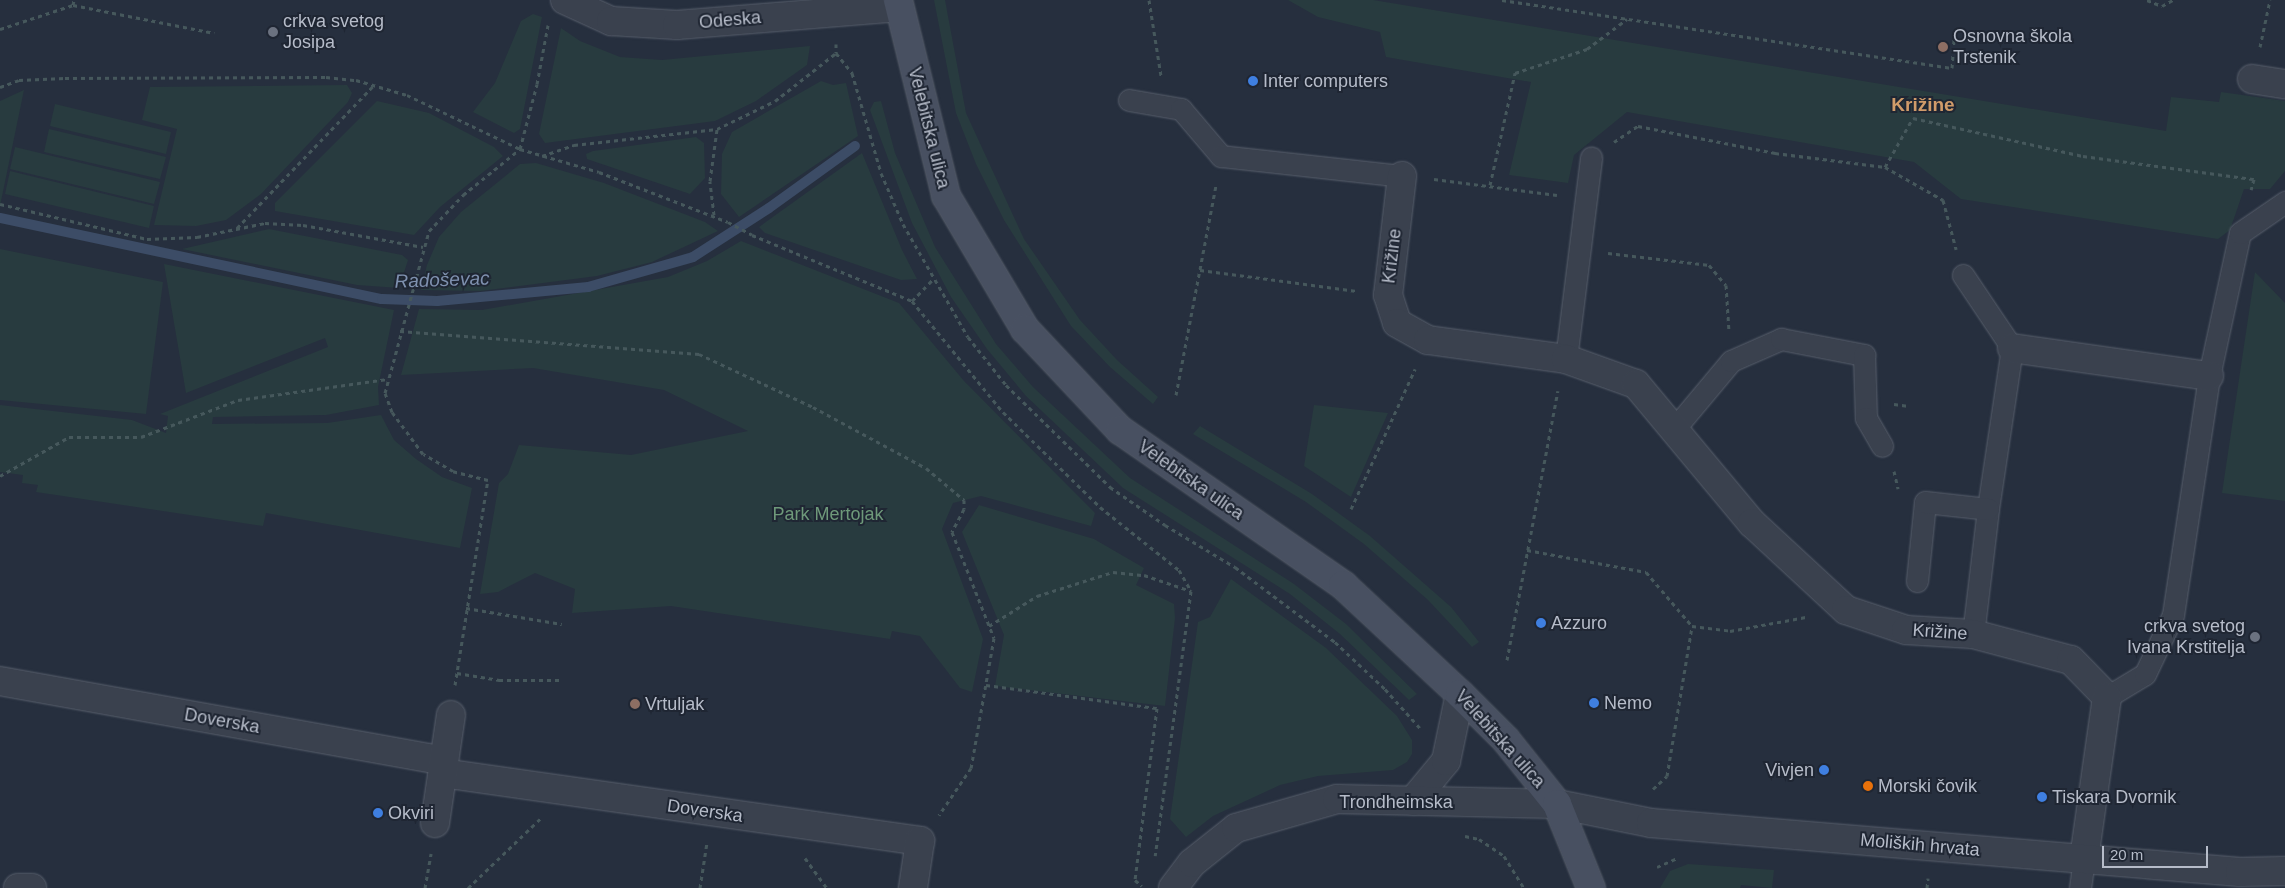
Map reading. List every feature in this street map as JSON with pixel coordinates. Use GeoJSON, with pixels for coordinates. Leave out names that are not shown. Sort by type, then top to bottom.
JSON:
{"type":"FeatureCollection","features":[{"type":"Feature","properties":{"kind":"street","name":"Odeska"},"geometry":{"type":"LineString","coordinates":[[557,9],[611,20],[676,25],[834,12],[898,4]]}},
{"type":"Feature","properties":{"kind":"street","name":"Velebitska ulica"},"geometry":{"type":"LineString","coordinates":[[898,4],[946,196],[1025,329],[1120,430],[1344,585],[1460,694],[1506,740],[1557,804],[1591,888]]}},
{"type":"Feature","properties":{"kind":"street"},"geometry":{"type":"LineString","coordinates":[[2252,79],[2285,84]]}},
{"type":"Feature","properties":{"kind":"street","name":"Križine"},"geometry":{"type":"LineString","coordinates":[[1402,176],[1388,295],[1397,324],[1428,340],[1566,358],[1636,384],[1675,428],[1752,523],[1846,610],[1906,630],[1973,634],[2070,660],[2107,697]]}},
{"type":"Feature","properties":{"kind":"street"},"geometry":{"type":"LineString","coordinates":[[2012,348],[2209,376]]}},
{"type":"Feature","properties":{"kind":"street","name":"Doverska"},"geometry":{"type":"LineString","coordinates":[[0,681],[570,792],[920,842]]}},
{"type":"Feature","properties":{"kind":"street"},"geometry":{"type":"LineString","coordinates":[[1413,801],[1446,761],[1460,694]]}},
{"type":"Feature","properties":{"kind":"street"},"geometry":{"type":"LineString","coordinates":[[2084,858],[2107,697]]}},
{"type":"Feature","properties":{"kind":"street"},"geometry":{"type":"LineString","coordinates":[[435,823],[451,715]]}},
{"type":"Feature","properties":{"kind":"street","name":"Trondheimska"},"geometry":{"type":"LineString","coordinates":[[1173,888],[1192,862],[1236,828],[1337,799],[1557,804]]}},
{"type":"Feature","properties":{"kind":"street","name":"Moliških hrvata"},"geometry":{"type":"LineString","coordinates":[[1557,804],[1651,823],[2240,872],[2285,872]]}},
{"type":"Feature","properties":{"kind":"street"},"geometry":{"type":"LineString","coordinates":[[913,888],[920,842]]}},
{"type":"Feature","properties":{"kind":"street"},"geometry":{"type":"LineString","coordinates":[[18,888],[32,888]]}},
{"type":"Feature","properties":{"kind":"lane"},"geometry":{"type":"LineString","coordinates":[[1129,100],[1181,109],[1221,156]]}},
{"type":"Feature","properties":{"kind":"lane","name":"Križine"},"geometry":{"type":"LineString","coordinates":[[1221,156],[1402,176]]}},
{"type":"Feature","properties":{"kind":"lane"},"geometry":{"type":"LineString","coordinates":[[1566,358],[1591,158]]}},
{"type":"Feature","properties":{"kind":"lane"},"geometry":{"type":"LineString","coordinates":[[2107,697],[2145,674],[2174,615],[2209,376],[2240,233],[2285,202]]}},
{"type":"Feature","properties":{"kind":"lane"},"geometry":{"type":"LineString","coordinates":[[1963,275],[2012,348],[1988,508],[1973,634]]}},
{"type":"Feature","properties":{"kind":"lane"},"geometry":{"type":"LineString","coordinates":[[1675,428],[1732,361],[1781,339],[1864,355],[1866,418],[1882,446]]}},
{"type":"Feature","properties":{"kind":"lane"},"geometry":{"type":"LineString","coordinates":[[1917,581],[1925,502],[1988,508]]}},
{"type":"Feature","properties":{"kind":"lane"},"geometry":{"type":"LineString","coordinates":[[2080,888],[2084,858]]}},
{"type":"Feature","properties":{"kind":"path"},"geometry":{"type":"LineString","coordinates":[[73,5],[74,0]]}},
{"type":"Feature","properties":{"kind":"path"},"geometry":{"type":"LineString","coordinates":[[1148,0],[1166,106]]}},
{"type":"Feature","properties":{"kind":"path"},"geometry":{"type":"LineString","coordinates":[[1502,0],[1952,68],[1954,38]]}},
{"type":"Feature","properties":{"kind":"path"},"geometry":{"type":"LineString","coordinates":[[2147,0],[2162,6],[2173,0]]}},
{"type":"Feature","properties":{"kind":"path"},"geometry":{"type":"LineString","coordinates":[[2252,79],[2270,0]]}},
{"type":"Feature","properties":{"kind":"path"},"geometry":{"type":"LineString","coordinates":[[0,29],[73,5],[214,33]]}},
{"type":"Feature","properties":{"kind":"path"},"geometry":{"type":"LineString","coordinates":[[451,715],[466,608],[488,480],[453,471],[423,454],[392,412],[384,393],[428,231],[463,195],[520,149],[557,9]]}},
{"type":"Feature","properties":{"kind":"path"},"geometry":{"type":"LineString","coordinates":[[834,12],[836,54],[852,73],[881,173],[903,224],[932,280],[968,337],[1006,386],[1104,481],[1165,525],[1235,567],[1335,642],[1385,689],[1421,731]]}},
{"type":"Feature","properties":{"kind":"path"},"geometry":{"type":"LineString","coordinates":[[1490,185],[1515,73],[1587,49],[1628,19]]}},
{"type":"Feature","properties":{"kind":"path"},"geometry":{"type":"LineString","coordinates":[[542,156],[574,145],[717,129],[775,100],[836,54]]}},
{"type":"Feature","properties":{"kind":"path"},"geometry":{"type":"LineString","coordinates":[[0,87],[19,80],[65,78],[306,77],[356,80],[407,95],[520,149],[598,172],[714,216],[752,235],[912,301],[1003,412],[1100,507],[1179,570],[1191,591],[1155,860]]}},
{"type":"Feature","properties":{"kind":"path"},"geometry":{"type":"LineString","coordinates":[[236,229],[373,86]]}},
{"type":"Feature","properties":{"kind":"path"},"geometry":{"type":"LineString","coordinates":[[1885,167],[1913,118],[2083,156],[2254,179],[2240,233]]}},
{"type":"Feature","properties":{"kind":"path"},"geometry":{"type":"LineString","coordinates":[[1591,158],[1638,126],[1775,153],[1885,167],[1943,200],[1963,275]]}},
{"type":"Feature","properties":{"kind":"path"},"geometry":{"type":"LineString","coordinates":[[714,216],[710,181],[717,129]]}},
{"type":"Feature","properties":{"kind":"path"},"geometry":{"type":"LineString","coordinates":[[1176,395],[1221,156]]}},
{"type":"Feature","properties":{"kind":"path"},"geometry":{"type":"LineString","coordinates":[[1434,179],[1490,185],[1585,200]]}},
{"type":"Feature","properties":{"kind":"path"},"geometry":{"type":"LineString","coordinates":[[0,204],[147,239],[197,237],[265,223],[303,226],[423,247]]}},
{"type":"Feature","properties":{"kind":"path"},"geometry":{"type":"LineString","coordinates":[[1579,250],[1709,265],[1726,285],[1732,361]]}},
{"type":"Feature","properties":{"kind":"path"},"geometry":{"type":"LineString","coordinates":[[1200,270],[1388,295]]}},
{"type":"Feature","properties":{"kind":"path"},"geometry":{"type":"LineString","coordinates":[[912,301],[932,280]]}},
{"type":"Feature","properties":{"kind":"path"},"geometry":{"type":"LineString","coordinates":[[400,331],[699,354],[813,407],[926,468],[964,500],[964,510],[952,532],[994,638],[971,768],[920,842]]}},
{"type":"Feature","properties":{"kind":"path"},"geometry":{"type":"LineString","coordinates":[[1351,509],[1428,340]]}},
{"type":"Feature","properties":{"kind":"path"},"geometry":{"type":"LineString","coordinates":[[0,476],[69,437],[141,437],[238,400],[388,379]]}},
{"type":"Feature","properties":{"kind":"path"},"geometry":{"type":"LineString","coordinates":[[1507,660],[1551,422]]}},
{"type":"Feature","properties":{"kind":"path"},"geometry":{"type":"LineString","coordinates":[[1882,446],[1891,453],[1898,489],[1925,502]]}},
{"type":"Feature","properties":{"kind":"path"},"geometry":{"type":"LineString","coordinates":[[1527,550],[1646,572],[1692,626],[1730,631],[1846,610]]}},
{"type":"Feature","properties":{"kind":"path"},"geometry":{"type":"LineString","coordinates":[[989,626],[1036,596],[1113,572],[1144,574],[1191,591]]}},
{"type":"Feature","properties":{"kind":"path"},"geometry":{"type":"LineString","coordinates":[[466,608],[562,624]]}},
{"type":"Feature","properties":{"kind":"path"},"geometry":{"type":"LineString","coordinates":[[1651,792],[1667,776],[1692,626]]}},
{"type":"Feature","properties":{"kind":"path"},"geometry":{"type":"LineString","coordinates":[[457,673],[499,680],[563,680]]}},
{"type":"Feature","properties":{"kind":"path"},"geometry":{"type":"LineString","coordinates":[[986,685],[1158,708],[1135,880]]}},
{"type":"Feature","properties":{"kind":"path"},"geometry":{"type":"LineString","coordinates":[[468,888],[570,792]]}},
{"type":"Feature","properties":{"kind":"path"},"geometry":{"type":"LineString","coordinates":[[700,888],[711,812]]}},
{"type":"Feature","properties":{"kind":"path"},"geometry":{"type":"LineString","coordinates":[[1456,834],[1464,836]]}},
{"type":"Feature","properties":{"kind":"path"},"geometry":{"type":"LineString","coordinates":[[1927,888],[1929,875]]}},
{"type":"Feature","properties":{"kind":"green space"},"geometry":{"type":"Polygon","coordinates":[[[934,0],[945,0],[966,113],[1024,239],[1080,320],[1117,360],[1158,397],[1153,404],[1110,367],[1071,326],[1004,220],[976,164],[956,113],[934,0]]]}},
{"type":"Feature","properties":{"kind":"green space"},"geometry":{"type":"Polygon","coordinates":[[[1288,0],[1373,0],[2166,131],[2171,97],[2219,102],[2221,92],[2285,101],[2285,171],[2270,189],[2244,189],[2230,230],[2218,239],[1961,199],[1914,162],[1627,112],[1574,155],[1568,183],[1509,175],[1531,82],[1386,57],[1380,32],[1318,17],[1288,0]]]}},
{"type":"Feature","properties":{"kind":"green space"},"geometry":{"type":"Polygon","coordinates":[[[533,14],[542,17],[520,129],[514,133],[473,112],[495,83],[521,21],[533,14]]]}},
{"type":"Feature","properties":{"kind":"green space"},"geometry":{"type":"Polygon","coordinates":[[[561,28],[580,41],[620,57],[662,60],[810,46],[807,65],[756,101],[715,121],[545,143],[539,134],[561,28]]]}},
{"type":"Feature","properties":{"kind":"green space"},"geometry":{"type":"Polygon","coordinates":[[[821,81],[833,85],[846,83],[858,136],[739,217],[721,194],[722,154],[732,132],[821,81]]]}},
{"type":"Feature","properties":{"kind":"green space"},"geometry":{"type":"Polygon","coordinates":[[[347,85],[352,93],[348,102],[261,194],[226,220],[196,226],[154,225],[177,129],[142,120],[150,87],[347,85]]]}},
{"type":"Feature","properties":{"kind":"green space"},"geometry":{"type":"Polygon","coordinates":[[[24,90],[0,206],[0,101],[24,90]]]}},
{"type":"Feature","properties":{"kind":"green space"},"geometry":{"type":"Polygon","coordinates":[[[377,101],[429,113],[494,147],[503,156],[440,207],[414,235],[275,211],[275,203],[377,101]]]}},
{"type":"Feature","properties":{"kind":"green space"},"geometry":{"type":"Polygon","coordinates":[[[881,101],[895,153],[935,247],[996,344],[1033,387],[1130,478],[1294,584],[1346,624],[1417,694],[1409,700],[1340,634],[1290,594],[1123,488],[1026,396],[987,349],[951,297],[912,223],[870,110],[874,102],[881,101]]]}},
{"type":"Feature","properties":{"kind":"green space"},"geometry":{"type":"Polygon","coordinates":[[[55,104],[171,132],[166,154],[50,126],[55,104]]]}},
{"type":"Feature","properties":{"kind":"green space"},"geometry":{"type":"Polygon","coordinates":[[[49,129],[166,157],[160,179],[44,152],[49,129]]]}},
{"type":"Feature","properties":{"kind":"green space"},"geometry":{"type":"Polygon","coordinates":[[[696,137],[704,143],[705,178],[690,194],[587,159],[586,154],[593,151],[696,137]]]}},
{"type":"Feature","properties":{"kind":"green space"},"geometry":{"type":"Polygon","coordinates":[[[15,147],[160,182],[154,204],[10,169],[15,147]]]}},
{"type":"Feature","properties":{"kind":"green space"},"geometry":{"type":"Polygon","coordinates":[[[862,153],[902,250],[917,279],[901,280],[765,233],[759,227],[862,153]]]}},
{"type":"Feature","properties":{"kind":"green space"},"geometry":{"type":"Polygon","coordinates":[[[536,163],[604,183],[705,222],[718,231],[652,262],[597,276],[480,291],[421,290],[427,265],[439,237],[461,212],[520,164],[536,163]]]}},
{"type":"Feature","properties":{"kind":"green space"},"geometry":{"type":"Polygon","coordinates":[[[10,171],[154,206],[149,228],[5,194],[10,171]]]}},
{"type":"Feature","properties":{"kind":"green space"},"geometry":{"type":"Polygon","coordinates":[[[269,229],[402,255],[408,260],[399,288],[357,285],[182,249],[269,229]]]}},
{"type":"Feature","properties":{"kind":"green space","name":"Park Mertojak"},"geometry":{"type":"Polygon","coordinates":[[[741,241],[899,303],[964,381],[1095,513],[1091,526],[981,496],[953,503],[942,529],[983,639],[972,692],[960,688],[920,636],[892,631],[890,639],[671,606],[572,613],[575,589],[535,573],[498,592],[480,594],[499,483],[508,474],[519,445],[631,455],[748,431],[664,390],[533,368],[401,375],[419,309],[482,310],[668,277],[707,261],[741,241]]]}},
{"type":"Feature","properties":{"kind":"green space"},"geometry":{"type":"Polygon","coordinates":[[[0,249],[163,282],[146,414],[0,400],[0,249]]]}},
{"type":"Feature","properties":{"kind":"green space"},"geometry":{"type":"Polygon","coordinates":[[[164,264],[394,310],[378,387],[379,405],[326,415],[213,417],[212,424],[327,423],[381,415],[394,440],[416,459],[442,477],[472,488],[460,548],[266,513],[263,526],[36,492],[38,485],[22,483],[23,475],[0,472],[0,405],[132,420],[166,433],[168,416],[160,414],[328,347],[325,338],[186,393],[164,264]]]}},
{"type":"Feature","properties":{"kind":"green space"},"geometry":{"type":"Polygon","coordinates":[[[2255,272],[2285,303],[2285,501],[2222,493],[2255,272]]]}},
{"type":"Feature","properties":{"kind":"green space"},"geometry":{"type":"Polygon","coordinates":[[[1314,405],[1388,413],[1351,497],[1304,466],[1314,405]]]}},
{"type":"Feature","properties":{"kind":"green space"},"geometry":{"type":"Polygon","coordinates":[[[1200,426],[1312,494],[1370,536],[1451,607],[1479,642],[1472,647],[1428,600],[1364,544],[1306,502],[1193,434],[1200,426]]]}},
{"type":"Feature","properties":{"kind":"green space"},"geometry":{"type":"Polygon","coordinates":[[[979,505],[1094,539],[1144,568],[1136,585],[1174,604],[1175,618],[1165,706],[995,686],[1004,635],[962,532],[979,505]]]}},
{"type":"Feature","properties":{"kind":"green space"},"geometry":{"type":"Polygon","coordinates":[[[1231,579],[1326,648],[1397,716],[1412,740],[1412,754],[1407,762],[1393,770],[1318,776],[1280,785],[1213,816],[1186,837],[1170,819],[1198,622],[1210,617],[1231,579]]]}},
{"type":"Feature","properties":{"kind":"green space"},"geometry":{"type":"Polygon","coordinates":[[[1688,864],[1774,870],[1772,888],[1741,885],[1740,888],[1660,888],[1670,871],[1688,864]]]}},
{"type":"Feature","properties":{"kind":"waterway","name":"Radoševac"},"geometry":{"type":"LineString","coordinates":[[0,218],[382,299],[437,301],[588,287],[693,257],[769,208],[855,146]]}},
{"type":"Feature","properties":{"kind":"place","name":"crkva svetog Josipa"},"geometry":{"type":"Point","coordinates":[273,32]}},
{"type":"Feature","properties":{"kind":"place","name":"Osnovna škola Trstenik"},"geometry":{"type":"Point","coordinates":[1943,47]}},
{"type":"Feature","properties":{"kind":"place","name":"Inter computers"},"geometry":{"type":"Point","coordinates":[1253,81]}},
{"type":"Feature","properties":{"kind":"place","name":"Azzuro"},"geometry":{"type":"Point","coordinates":[1541,623]}},
{"type":"Feature","properties":{"kind":"place","name":"crkva svetog Ivana Krstitelja"},"geometry":{"type":"Point","coordinates":[2255,637]}},
{"type":"Feature","properties":{"kind":"place","name":"Nemo"},"geometry":{"type":"Point","coordinates":[1594,703]}},
{"type":"Feature","properties":{"kind":"place","name":"Vrtuljak"},"geometry":{"type":"Point","coordinates":[635,704]}},
{"type":"Feature","properties":{"kind":"place","name":"Vivjen"},"geometry":{"type":"Point","coordinates":[1824,770]}},
{"type":"Feature","properties":{"kind":"place","name":"Morski čovik"},"geometry":{"type":"Point","coordinates":[1868,786]}},
{"type":"Feature","properties":{"kind":"place","name":"Tiskara Dvornik"},"geometry":{"type":"Point","coordinates":[2042,797]}},
{"type":"Feature","properties":{"kind":"place","name":"Okviri"},"geometry":{"type":"Point","coordinates":[378,813]}},
{"type":"Feature","properties":{"kind":"district","name":"Križine"},"geometry":{"type":"Point","coordinates":[1923,105]}}]}
